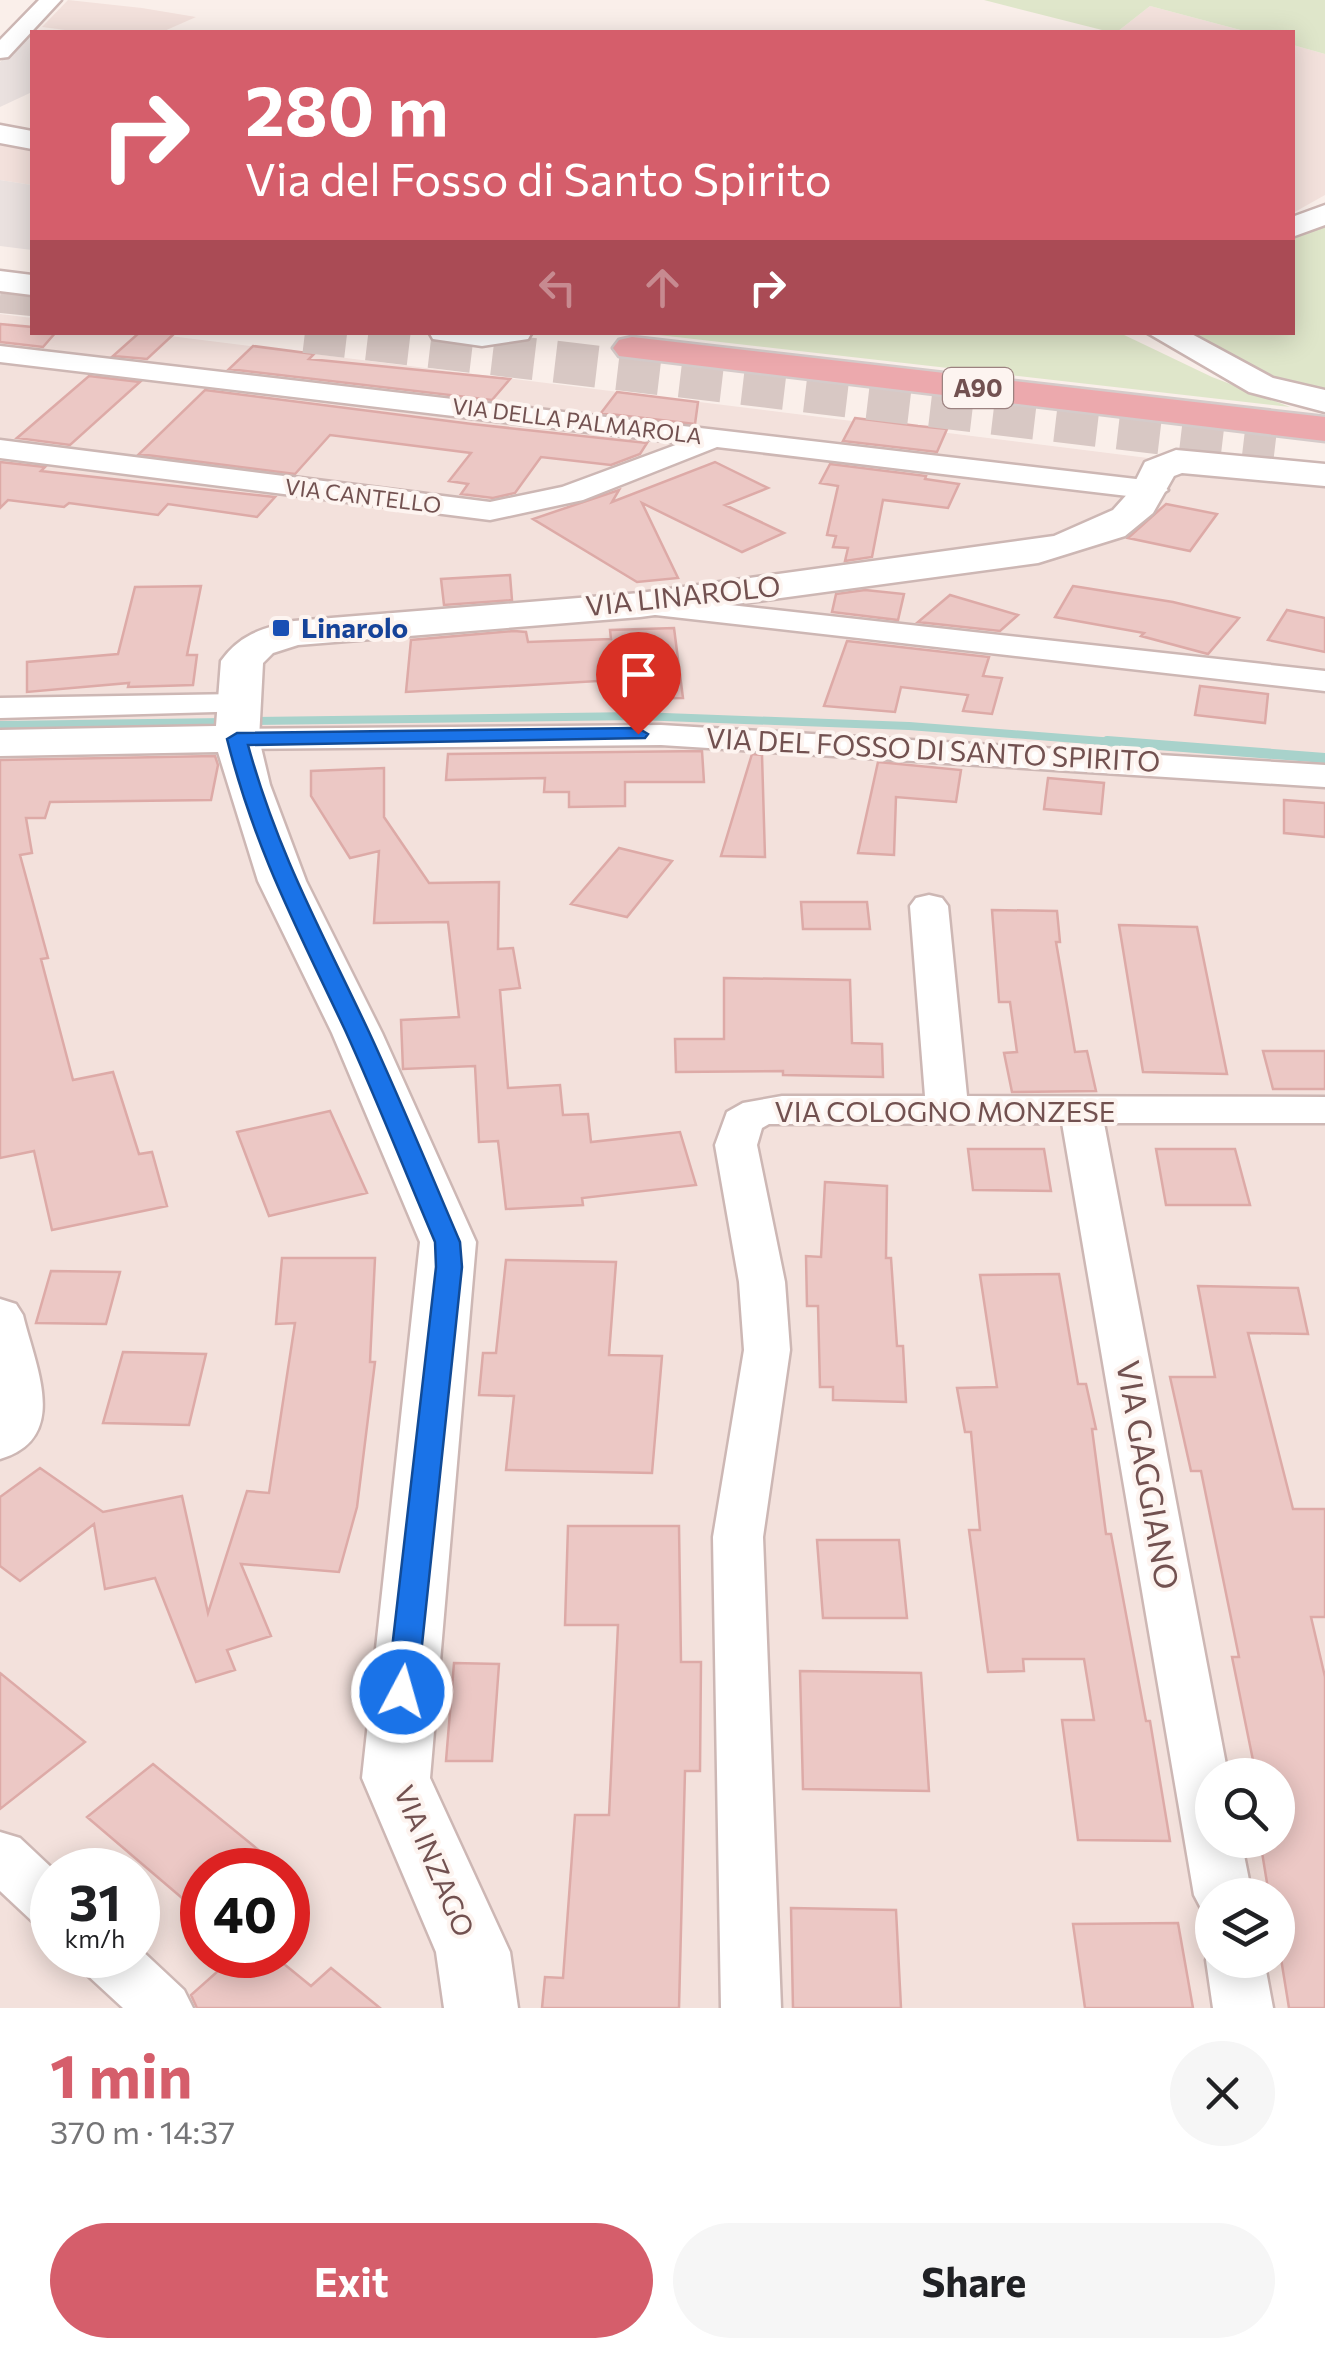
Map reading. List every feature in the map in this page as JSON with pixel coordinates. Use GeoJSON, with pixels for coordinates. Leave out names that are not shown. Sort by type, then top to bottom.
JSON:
{"type":"FeatureCollection","features":[{"type":"Feature","properties":{"kind":"highway","name":"A90"},"geometry":{"type":"LineString","coordinates":[[632,348],[1325,429]]}},
{"type":"Feature","properties":{"kind":"highway"},"geometry":{"type":"LineString","coordinates":[[1275,447],[1325,452]]}},
{"type":"Feature","properties":{"kind":"street"},"geometry":{"type":"LineString","coordinates":[[0,52],[51,0]]}},
{"type":"Feature","properties":{"kind":"street"},"geometry":{"type":"LineString","coordinates":[[0,134],[30,140]]}},
{"type":"Feature","properties":{"kind":"street"},"geometry":{"type":"LineString","coordinates":[[0,281],[30,285]]}},
{"type":"Feature","properties":{"kind":"street"},"geometry":{"type":"LineString","coordinates":[[1168,335],[1262,385],[1325,402]]}},
{"type":"Feature","properties":{"kind":"street","name":"VIA DELLA PALMAROLA"},"geometry":{"type":"LineString","coordinates":[[0,354],[715,437],[1162,476]]}},
{"type":"Feature","properties":{"kind":"street","name":"VIA CANTELLO"},"geometry":{"type":"LineString","coordinates":[[0,449],[490,511],[522,506],[664,462],[715,437]]}},
{"type":"Feature","properties":{"kind":"street"},"geometry":{"type":"LineString","coordinates":[[1162,476],[1325,475]]}},
{"type":"Feature","properties":{"kind":"street","name":"VIA LINAROLO"},"geometry":{"type":"LineString","coordinates":[[238,721],[245,656],[274,638],[640,605],[1038,552],[1114,527],[1139,509],[1162,476]]}},
{"type":"Feature","properties":{"kind":"street"},"geometry":{"type":"LineString","coordinates":[[640,605],[1325,681]]}},
{"type":"Feature","properties":{"kind":"street"},"geometry":{"type":"LineString","coordinates":[[0,708],[238,721]]}},
{"type":"Feature","properties":{"kind":"street","name":"VIA DEL FOSSO DI SANTO SPIRITO"},"geometry":{"type":"LineString","coordinates":[[0,743],[238,721],[661,735],[1325,776]]}},
{"type":"Feature","properties":{"kind":"street","name":"VIA INZAGO"},"geometry":{"type":"LineString","coordinates":[[238,721],[256,814],[282,880],[357,1032],[448,1242],[449,1267],[396,1778],[473,1952],[481,2008]]}},
{"type":"Feature","properties":{"kind":"street"},"geometry":{"type":"LineString","coordinates":[[929,906],[947,1110]]}},
{"type":"Feature","properties":{"kind":"street","name":"VIA COLOGNO MONZESE"},"geometry":{"type":"LineString","coordinates":[[751,2008],[738,1537],[766,1350],[762,1282],[737,1132],[746,1117],[764,1111],[1325,1110]]}},
{"type":"Feature","properties":{"kind":"street","name":"VIA GAGGIANO"},"geometry":{"type":"LineString","coordinates":[[1081,1113],[1198,1758]]}},
{"type":"Feature","properties":{"kind":"street"},"geometry":{"type":"LineString","coordinates":[[0,1316],[22,1409],[18,1424],[0,1442]]}},
{"type":"Feature","properties":{"kind":"street"},"geometry":{"type":"LineString","coordinates":[[0,1855],[30,1883]]}},
{"type":"Feature","properties":{"kind":"street"},"geometry":{"type":"LineString","coordinates":[[131,1978],[163,2008]]}},
{"type":"Feature","properties":{"kind":"street"},"geometry":{"type":"LineString","coordinates":[[1238,1978],[1244,2008]]}},
{"type":"Feature","properties":{"kind":"shaded area"},"geometry":{"type":"Polygon","coordinates":[[[68,0],[196,17],[167,30],[42,27],[68,0]]]}},
{"type":"Feature","properties":{"kind":"shaded area"},"geometry":{"type":"Polygon","coordinates":[[[1150,6],[1240,30],[1120,30],[1150,6]]]}},
{"type":"Feature","properties":{"kind":"shaded area"},"geometry":{"type":"Polygon","coordinates":[[[30,37],[30,93],[0,107],[0,62],[30,37]]]}},
{"type":"Feature","properties":{"kind":"shaded area"},"geometry":{"type":"Polygon","coordinates":[[[1295,46],[1325,54],[1325,195],[1295,212],[1295,46]]]}},
{"type":"Feature","properties":{"kind":"shaded area"},"geometry":{"type":"Polygon","coordinates":[[[0,140],[30,146],[30,185],[0,180],[0,140]]]}},
{"type":"Feature","properties":{"kind":"shaded area"},"geometry":{"type":"Polygon","coordinates":[[[0,180],[30,185],[30,250],[0,246],[0,180]]]}},
{"type":"Feature","properties":{"kind":"shaded area"},"geometry":{"type":"Polygon","coordinates":[[[0,314],[30,318],[30,335],[162,335],[1325,480],[1325,2008],[0,2008],[0,314]]]}},
{"type":"Feature","properties":{"kind":"green space"},"geometry":{"type":"Polygon","coordinates":[[[984,0],[1325,0],[1325,54],[1295,46],[1295,30],[1240,30],[1150,6],[1120,30],[1102,30],[984,0]]]}},
{"type":"Feature","properties":{"kind":"green space"},"geometry":{"type":"Polygon","coordinates":[[[1311,226],[1325,228],[1325,395],[1298,390],[1177,335],[1295,335],[1295,232],[1311,226]]]}},
{"type":"Feature","properties":{"kind":"green space"},"geometry":{"type":"Polygon","coordinates":[[[659,335],[1124,335],[1212,377],[1290,407],[659,335]]]}},
{"type":"Feature","properties":{"kind":"building"},"geometry":{"type":"Polygon","coordinates":[[[0,324],[30,327],[30,335],[53,335],[43,347],[0,342],[0,324]]]}},
{"type":"Feature","properties":{"kind":"building"},"geometry":{"type":"Polygon","coordinates":[[[137,335],[173,335],[147,359],[113,356],[137,335]]]}},
{"type":"Feature","properties":{"kind":"building"},"geometry":{"type":"Polygon","coordinates":[[[253,346],[314,354],[309,359],[510,379],[492,400],[229,369],[253,346]]]}},
{"type":"Feature","properties":{"kind":"building"},"geometry":{"type":"Polygon","coordinates":[[[89,376],[140,382],[70,445],[17,438],[89,376]]]}},
{"type":"Feature","properties":{"kind":"building"},"geometry":{"type":"Polygon","coordinates":[[[205,390],[647,443],[640,454],[611,465],[541,457],[515,493],[493,498],[461,494],[468,484],[449,481],[471,453],[330,435],[295,474],[139,454],[205,390]]]}},
{"type":"Feature","properties":{"kind":"building"},"geometry":{"type":"Polygon","coordinates":[[[617,392],[698,402],[695,424],[601,413],[617,392]]]}},
{"type":"Feature","properties":{"kind":"building"},"geometry":{"type":"Polygon","coordinates":[[[855,418],[947,429],[937,452],[843,441],[855,418]]]}},
{"type":"Feature","properties":{"kind":"building"},"geometry":{"type":"Polygon","coordinates":[[[0,462],[45,467],[41,471],[275,497],[257,517],[168,504],[158,515],[69,503],[64,507],[8,500],[0,508],[0,462]]]}},
{"type":"Feature","properties":{"kind":"building"},"geometry":{"type":"Polygon","coordinates":[[[715,462],[768,488],[725,505],[784,533],[742,552],[642,503],[678,578],[637,582],[533,519],[619,490],[612,502],[715,462]]]}},
{"type":"Feature","properties":{"kind":"building"},"geometry":{"type":"Polygon","coordinates":[[[830,464],[959,484],[948,508],[883,500],[872,557],[845,561],[848,548],[833,547],[836,536],[827,535],[838,486],[820,483],[830,464]]]}},
{"type":"Feature","properties":{"kind":"building"},"geometry":{"type":"Polygon","coordinates":[[[1166,504],[1217,514],[1190,551],[1128,538],[1166,504]]]}},
{"type":"Feature","properties":{"kind":"building"},"geometry":{"type":"Polygon","coordinates":[[[510,575],[512,600],[444,605],[441,579],[510,575]]]}},
{"type":"Feature","properties":{"kind":"building"},"geometry":{"type":"Polygon","coordinates":[[[201,586],[187,655],[197,655],[193,685],[128,687],[129,683],[27,692],[27,662],[118,654],[135,587],[201,586]]]}},
{"type":"Feature","properties":{"kind":"building"},"geometry":{"type":"Polygon","coordinates":[[[1073,586],[1173,602],[1239,618],[1208,654],[1141,636],[1144,633],[1055,617],[1073,586]]]}},
{"type":"Feature","properties":{"kind":"building"},"geometry":{"type":"Polygon","coordinates":[[[865,590],[904,594],[898,620],[832,612],[836,594],[865,590]]]}},
{"type":"Feature","properties":{"kind":"building"},"geometry":{"type":"Polygon","coordinates":[[[950,595],[1018,615],[1000,631],[918,622],[950,595]]]}},
{"type":"Feature","properties":{"kind":"building"},"geometry":{"type":"Polygon","coordinates":[[[1287,610],[1325,618],[1325,652],[1268,640],[1287,610]]]}},
{"type":"Feature","properties":{"kind":"building"},"geometry":{"type":"Polygon","coordinates":[[[674,628],[683,698],[617,699],[615,680],[406,692],[411,640],[514,631],[526,632],[528,642],[611,639],[610,630],[674,628]]]}},
{"type":"Feature","properties":{"kind":"building"},"geometry":{"type":"Polygon","coordinates":[[[847,641],[989,657],[983,676],[1002,678],[992,714],[963,711],[968,695],[901,687],[895,712],[824,706],[847,641]]]}},
{"type":"Feature","properties":{"kind":"building"},"geometry":{"type":"Polygon","coordinates":[[[1200,686],[1268,694],[1265,723],[1195,715],[1200,686]]]}},
{"type":"Feature","properties":{"kind":"building"},"geometry":{"type":"Polygon","coordinates":[[[702,751],[704,782],[625,782],[625,806],[569,807],[569,792],[544,792],[545,778],[446,780],[448,754],[702,751]]]}},
{"type":"Feature","properties":{"kind":"building"},"geometry":{"type":"Polygon","coordinates":[[[752,754],[762,755],[765,857],[721,856],[752,754]]]}},
{"type":"Feature","properties":{"kind":"building"},"geometry":{"type":"Polygon","coordinates":[[[215,756],[218,765],[211,800],[50,802],[45,818],[26,818],[32,853],[20,855],[48,958],[41,959],[73,1080],[113,1072],[139,1154],[152,1152],[167,1206],[52,1230],[34,1151],[0,1158],[0,760],[215,756]]]}},
{"type":"Feature","properties":{"kind":"building"},"geometry":{"type":"Polygon","coordinates":[[[878,762],[961,770],[956,802],[896,797],[894,855],[858,853],[878,762]]]}},
{"type":"Feature","properties":{"kind":"building"},"geometry":{"type":"Polygon","coordinates":[[[384,768],[384,817],[429,883],[499,882],[498,949],[513,948],[520,988],[500,990],[508,1088],[560,1085],[563,1115],[588,1114],[591,1142],[680,1132],[696,1185],[582,1198],[583,1205],[506,1209],[498,1141],[479,1142],[475,1066],[403,1069],[401,1020],[459,1017],[448,922],[374,923],[379,851],[350,858],[311,796],[311,771],[384,768]]]}},
{"type":"Feature","properties":{"kind":"building"},"geometry":{"type":"Polygon","coordinates":[[[1048,778],[1104,783],[1101,814],[1044,809],[1048,778]]]}},
{"type":"Feature","properties":{"kind":"building"},"geometry":{"type":"Polygon","coordinates":[[[1284,800],[1325,803],[1325,837],[1284,833],[1284,800]]]}},
{"type":"Feature","properties":{"kind":"building"},"geometry":{"type":"Polygon","coordinates":[[[619,848],[672,861],[627,917],[571,904],[619,848]]]}},
{"type":"Feature","properties":{"kind":"building"},"geometry":{"type":"Polygon","coordinates":[[[801,902],[867,902],[870,929],[803,929],[801,902]]]}},
{"type":"Feature","properties":{"kind":"building"},"geometry":{"type":"Polygon","coordinates":[[[992,910],[1057,911],[1060,942],[1056,942],[1075,1052],[1087,1051],[1096,1091],[1012,1092],[1004,1053],[1017,1052],[1010,1002],[999,1002],[992,910]]]}},
{"type":"Feature","properties":{"kind":"building"},"geometry":{"type":"Polygon","coordinates":[[[1119,925],[1197,927],[1227,1074],[1143,1072],[1119,925]]]}},
{"type":"Feature","properties":{"kind":"building"},"geometry":{"type":"Polygon","coordinates":[[[724,978],[850,980],[852,1043],[882,1044],[883,1077],[783,1075],[783,1071],[676,1072],[675,1039],[724,1039],[724,978]]]}},
{"type":"Feature","properties":{"kind":"building"},"geometry":{"type":"Polygon","coordinates":[[[1263,1051],[1325,1051],[1325,1089],[1273,1089],[1263,1051]]]}},
{"type":"Feature","properties":{"kind":"building"},"geometry":{"type":"Polygon","coordinates":[[[330,1111],[367,1193],[269,1216],[237,1132],[330,1111]]]}},
{"type":"Feature","properties":{"kind":"building"},"geometry":{"type":"Polygon","coordinates":[[[968,1149],[1044,1149],[1051,1191],[973,1190],[968,1149]]]}},
{"type":"Feature","properties":{"kind":"building"},"geometry":{"type":"Polygon","coordinates":[[[1156,1149],[1235,1149],[1250,1205],[1166,1205],[1156,1149]]]}},
{"type":"Feature","properties":{"kind":"building"},"geometry":{"type":"Polygon","coordinates":[[[825,1182],[887,1186],[886,1258],[891,1258],[897,1346],[903,1346],[906,1402],[833,1400],[833,1387],[820,1387],[818,1306],[807,1306],[806,1256],[821,1257],[825,1182]]]}},
{"type":"Feature","properties":{"kind":"building"},"geometry":{"type":"Polygon","coordinates":[[[282,1258],[375,1258],[370,1362],[375,1362],[357,1507],[339,1572],[241,1564],[271,1636],[227,1650],[235,1670],[196,1682],[155,1578],[105,1589],[94,1524],[20,1581],[0,1566],[0,1497],[40,1468],[103,1512],[182,1496],[208,1613],[247,1491],[269,1493],[295,1323],[276,1324],[282,1258]]]}},
{"type":"Feature","properties":{"kind":"building"},"geometry":{"type":"Polygon","coordinates":[[[506,1260],[616,1262],[609,1355],[662,1356],[652,1473],[506,1470],[514,1396],[479,1395],[483,1353],[496,1353],[506,1260]]]}},
{"type":"Feature","properties":{"kind":"building"},"geometry":{"type":"Polygon","coordinates":[[[51,1271],[120,1272],[106,1324],[36,1323],[51,1271]]]}},
{"type":"Feature","properties":{"kind":"building"},"geometry":{"type":"Polygon","coordinates":[[[1059,1274],[1078,1384],[1086,1384],[1096,1429],[1092,1429],[1106,1534],[1111,1534],[1146,1721],[1150,1721],[1170,1841],[1078,1840],[1062,1720],[1094,1720],[1084,1659],[1023,1659],[1024,1671],[988,1672],[969,1530],[980,1530],[971,1432],[965,1432],[957,1388],[997,1387],[980,1275],[1059,1274]]]}},
{"type":"Feature","properties":{"kind":"building"},"geometry":{"type":"Polygon","coordinates":[[[1198,1286],[1298,1288],[1308,1334],[1248,1333],[1293,1509],[1325,1509],[1325,1617],[1311,1617],[1325,1677],[1325,2008],[1289,2008],[1284,1978],[1295,1978],[1295,1878],[1266,1878],[1263,1858],[1295,1858],[1295,1758],[1253,1758],[1232,1657],[1239,1657],[1201,1471],[1191,1471],[1170,1377],[1215,1377],[1198,1286]]]}},
{"type":"Feature","properties":{"kind":"building"},"geometry":{"type":"Polygon","coordinates":[[[123,1352],[206,1354],[189,1425],[103,1423],[123,1352]]]}},
{"type":"Feature","properties":{"kind":"building"},"geometry":{"type":"Polygon","coordinates":[[[568,1526],[679,1526],[681,1662],[701,1662],[700,1771],[685,1771],[679,2008],[542,2008],[545,1977],[563,1978],[575,1815],[609,1815],[618,1625],[565,1625],[568,1526]]]}},
{"type":"Feature","properties":{"kind":"building"},"geometry":{"type":"Polygon","coordinates":[[[817,1540],[899,1540],[907,1618],[823,1618],[817,1540]]]}},
{"type":"Feature","properties":{"kind":"building"},"geometry":{"type":"Polygon","coordinates":[[[454,1663],[499,1664],[492,1761],[446,1761],[454,1663]]]}},
{"type":"Feature","properties":{"kind":"building"},"geometry":{"type":"Polygon","coordinates":[[[800,1671],[921,1673],[929,1791],[803,1789],[800,1671]]]}},
{"type":"Feature","properties":{"kind":"building"},"geometry":{"type":"Polygon","coordinates":[[[0,1673],[85,1742],[0,1809],[0,1673]]]}},
{"type":"Feature","properties":{"kind":"building"},"geometry":{"type":"Polygon","coordinates":[[[153,1764],[256,1848],[180,1848],[180,1896],[160,1879],[160,1848],[123,1848],[87,1817],[153,1764]]]}},
{"type":"Feature","properties":{"kind":"building"},"geometry":{"type":"Polygon","coordinates":[[[791,1908],[896,1910],[901,2008],[793,2008],[791,1908]]]}},
{"type":"Feature","properties":{"kind":"building"},"geometry":{"type":"Polygon","coordinates":[[[1178,1923],[1193,2008],[1085,2008],[1073,1924],[1178,1923]]]}},
{"type":"Feature","properties":{"kind":"building"},"geometry":{"type":"Polygon","coordinates":[[[331,1968],[380,2008],[197,2008],[191,1995],[210,1978],[301,1978],[311,1986],[331,1968]]]}},
{"type":"Feature","properties":{"kind":"waterway"},"geometry":{"type":"LineString","coordinates":[[247,721],[638,716],[909,726],[1140,744]]}},
{"type":"Feature","properties":{"kind":"waterway"},"geometry":{"type":"LineString","coordinates":[[0,725],[225,722]]}},
{"type":"Feature","properties":{"kind":"waterway"},"geometry":{"type":"LineString","coordinates":[[1107,741],[1325,758]]}},
{"type":"Feature","properties":{"kind":"tunnel"},"geometry":{"type":"LineString","coordinates":[[0,297],[30,300]]}},
{"type":"Feature","properties":{"kind":"tunnel"},"geometry":{"type":"LineString","coordinates":[[330,335],[1275,447]]}},
{"type":"Feature","properties":{"kind":"place","name":"Linarolo"},"geometry":{"type":"Point","coordinates":[281,628]}},
{"type":"Feature","properties":{"kind":"route"},"geometry":{"type":"LineString","coordinates":[[402,1692],[449,1267],[448,1242],[357,1032],[282,880],[256,814],[237,739],[638,734]]}}]}
